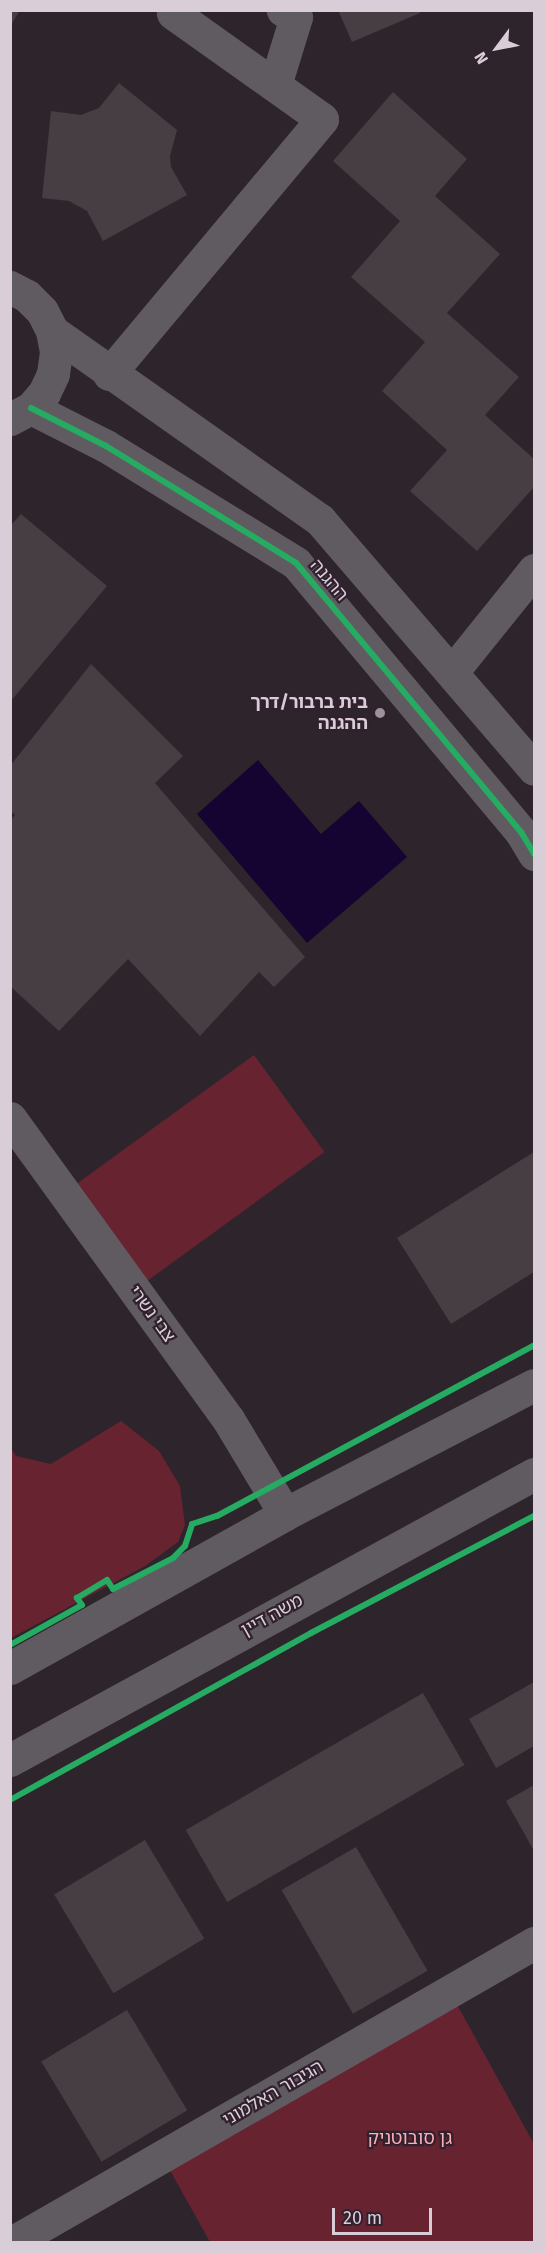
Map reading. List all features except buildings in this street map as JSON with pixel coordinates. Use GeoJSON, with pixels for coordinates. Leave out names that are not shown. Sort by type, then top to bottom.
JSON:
{"type":"FeatureCollection","features":[{"type":"Feature","properties":{"kind":"street"},"geometry":{"type":"LineString","coordinates":[[275,85],[296,17],[283,10]]}},
{"type":"Feature","properties":{"kind":"street"},"geometry":{"type":"LineString","coordinates":[[109,374],[322,119],[174,13]]}},
{"type":"Feature","properties":{"kind":"street"},"geometry":{"type":"LineString","coordinates":[[10,287],[27,296],[42,311],[52,331],[56,352],[52,374],[21,414]]}},
{"type":"Feature","properties":{"kind":"street","name":"ההגנה"},"geometry":{"type":"LineString","coordinates":[[52,331],[109,374],[320,520],[534,769]]}},
{"type":"Feature","properties":{"kind":"street","name":"ההגנה"},"geometry":{"type":"LineString","coordinates":[[21,414],[106,446],[296,563],[521,832],[534,854]]}},
{"type":"Feature","properties":{"kind":"street"},"geometry":{"type":"LineString","coordinates":[[452,672],[534,570]]}},
{"type":"Feature","properties":{"kind":"street","name":"צבי נשרי"},"geometry":{"type":"LineString","coordinates":[[10,1118],[228,1419],[285,1514]]}},
{"type":"Feature","properties":{"kind":"street"},"geometry":{"type":"LineString","coordinates":[[10,1668],[285,1514],[534,1385]]}},
{"type":"Feature","properties":{"kind":"street","name":"משה דיין"},"geometry":{"type":"LineString","coordinates":[[10,1760],[534,1474]]}},
{"type":"Feature","properties":{"kind":"street","name":"הגיבור האלמוני"},"geometry":{"type":"LineString","coordinates":[[12,2242],[534,1944]]}},
{"type":"Feature","properties":{"kind":"green space"},"geometry":{"type":"Polygon","coordinates":[[[254,1055],[325,1152],[144,1283],[74,1186],[254,1055]]]}},
{"type":"Feature","properties":{"kind":"green space"},"geometry":{"type":"Polygon","coordinates":[[[121,1421],[159,1451],[180,1486],[185,1525],[178,1542],[145,1566],[11,1638],[11,1448],[16,1456],[51,1464],[121,1421]]]}},
{"type":"Feature","properties":{"kind":"green space","name":"גן סובוטניק"},"geometry":{"type":"Polygon","coordinates":[[[450,1992],[534,2144],[534,2242],[210,2242],[162,2156],[450,1992]]]}},
{"type":"Feature","properties":{"kind":"shaded area"},"geometry":{"type":"Polygon","coordinates":[[[258,760],[321,834],[359,801],[407,857],[307,943],[197,814],[258,760]]]}},
{"type":"Feature","properties":{"kind":"cycle path"},"geometry":{"type":"LineString","coordinates":[[31,408],[106,446],[296,563],[521,832],[534,854]]}},
{"type":"Feature","properties":{"kind":"cycle path"},"geometry":{"type":"LineString","coordinates":[[10,1645],[82,1605],[77,1598],[107,1580],[113,1589],[173,1558],[185,1546],[192,1524],[217,1516],[534,1345]]}},
{"type":"Feature","properties":{"kind":"cycle path"},"geometry":{"type":"LineString","coordinates":[[10,1800],[311,1633],[534,1516]]}},
{"type":"Feature","properties":{"kind":"place","name":"בית ברבור/דרך ההגנה"},"geometry":{"type":"Point","coordinates":[380,713]}}]}
